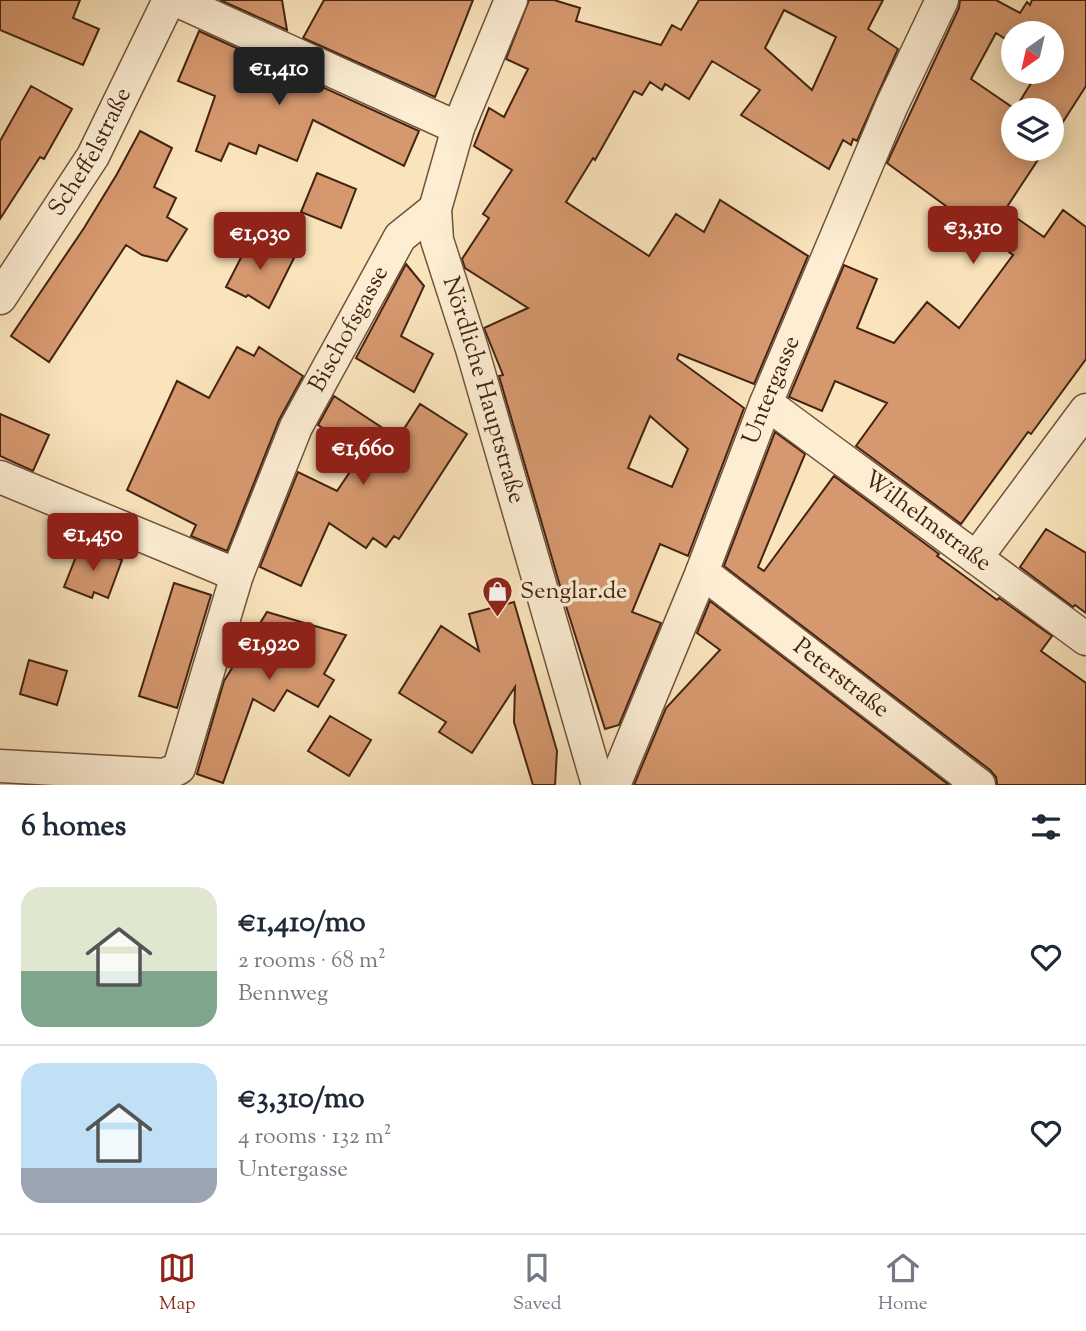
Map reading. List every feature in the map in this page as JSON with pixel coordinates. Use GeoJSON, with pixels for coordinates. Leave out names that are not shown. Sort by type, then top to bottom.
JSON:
{"type":"FeatureCollection","features":[{"type":"Feature","properties":{"kind":"street","name":"Scheffelstraße"},"geometry":{"type":"LineString","coordinates":[[0,298],[93,156],[169,0]]}},
{"type":"Feature","properties":{"kind":"street"},"geometry":{"type":"LineString","coordinates":[[176,0],[458,128]]}},
{"type":"Feature","properties":{"kind":"street","name":"Nördliche Hauptstraße"},"geometry":{"type":"LineString","coordinates":[[511,0],[458,128],[435,209],[437,240],[472,349],[598,785]]}},
{"type":"Feature","properties":{"kind":"street","name":"Untergasse"},"geometry":{"type":"LineString","coordinates":[[614,785],[702,572],[766,403],[892,106],[942,0]]}},
{"type":"Feature","properties":{"kind":"street","name":"Bischofsgasse"},"geometry":{"type":"LineString","coordinates":[[0,766],[166,775],[179,768],[237,575],[296,427],[400,237],[435,209]]}},
{"type":"Feature","properties":{"kind":"street","name":"Wilhelmstraße"},"geometry":{"type":"LineString","coordinates":[[766,403],[1086,639]]}},
{"type":"Feature","properties":{"kind":"street"},"geometry":{"type":"LineString","coordinates":[[976,558],[1086,410]]}},
{"type":"Feature","properties":{"kind":"street"},"geometry":{"type":"LineString","coordinates":[[0,477],[237,575]]}},
{"type":"Feature","properties":{"kind":"street","name":"Peterstraße"},"geometry":{"type":"LineString","coordinates":[[702,572],[979,785]]}},
{"type":"Feature","properties":{"kind":"building"},"geometry":{"type":"Polygon","coordinates":[[[0,0],[80,0],[73,18],[99,29],[83,65],[0,30],[0,0]]]}},
{"type":"Feature","properties":{"kind":"building"},"geometry":{"type":"Polygon","coordinates":[[[220,0],[282,0],[287,30],[220,0]]]}},
{"type":"Feature","properties":{"kind":"building"},"geometry":{"type":"Polygon","coordinates":[[[324,0],[473,0],[435,97],[303,38],[324,0]]]}},
{"type":"Feature","properties":{"kind":"building"},"geometry":{"type":"Polygon","coordinates":[[[529,0],[554,0],[580,8],[576,21],[661,45],[672,25],[681,30],[699,0],[883,0],[868,29],[898,49],[857,141],[853,139],[851,145],[843,140],[829,169],[741,115],[760,90],[712,61],[689,99],[665,84],[662,90],[650,82],[642,95],[634,91],[595,160],[593,158],[566,202],[649,256],[676,214],[704,232],[720,200],[808,256],[754,384],[679,354],[677,359],[744,408],[688,556],[660,544],[632,612],[661,623],[619,725],[605,729],[499,376],[503,375],[484,328],[528,308],[465,268],[462,259],[489,218],[483,214],[512,170],[474,146],[489,108],[504,117],[528,69],[506,59],[529,0]],[[784,10],[765,48],[812,90],[836,37],[784,10]],[[650,416],[628,468],[672,487],[688,449],[650,416]]]}},
{"type":"Feature","properties":{"kind":"building"},"geometry":{"type":"Polygon","coordinates":[[[960,0],[996,0],[1020,13],[1027,2],[1030,5],[1032,0],[1086,0],[1086,86],[1064,120],[1064,98],[1022,98],[1031,84],[1064,84],[1064,21],[1001,21],[1001,36],[996,33],[971,79],[1001,99],[1001,161],[1037,161],[1005,210],[1044,237],[1063,210],[1086,227],[1086,359],[1031,434],[1028,432],[961,524],[856,446],[887,403],[835,381],[822,411],[789,397],[844,265],[877,279],[857,328],[894,343],[927,302],[959,328],[1013,255],[887,163],[959,8],[960,0]]]}},
{"type":"Feature","properties":{"kind":"building"},"geometry":{"type":"Polygon","coordinates":[[[199,31],[419,131],[404,166],[313,120],[297,161],[259,145],[256,154],[229,143],[221,161],[196,151],[215,96],[178,81],[199,31]]]}},
{"type":"Feature","properties":{"kind":"building"},"geometry":{"type":"Polygon","coordinates":[[[31,86],[72,109],[44,159],[40,157],[0,219],[0,141],[31,86]]]}},
{"type":"Feature","properties":{"kind":"building"},"geometry":{"type":"Polygon","coordinates":[[[140,131],[172,148],[154,187],[176,198],[167,217],[187,229],[167,261],[142,255],[126,245],[49,362],[11,336],[84,228],[140,131]]]}},
{"type":"Feature","properties":{"kind":"building"},"geometry":{"type":"Polygon","coordinates":[[[317,173],[356,189],[341,228],[301,212],[317,173]]]}},
{"type":"Feature","properties":{"kind":"building"},"geometry":{"type":"Polygon","coordinates":[[[252,236],[294,258],[269,308],[248,295],[246,297],[226,287],[252,236]]]}},
{"type":"Feature","properties":{"kind":"building"},"geometry":{"type":"Polygon","coordinates":[[[406,264],[424,286],[401,336],[433,354],[414,392],[356,358],[406,264]]]}},
{"type":"Feature","properties":{"kind":"building"},"geometry":{"type":"Polygon","coordinates":[[[237,347],[254,356],[259,347],[303,376],[279,420],[227,551],[191,536],[196,525],[127,490],[177,381],[209,398],[237,347]]]}},
{"type":"Feature","properties":{"kind":"building"},"geometry":{"type":"Polygon","coordinates":[[[334,396],[398,438],[420,404],[467,434],[399,539],[394,536],[386,547],[373,538],[366,548],[329,523],[301,586],[260,567],[298,472],[337,491],[362,454],[318,425],[334,396]]]}},
{"type":"Feature","properties":{"kind":"building"},"geometry":{"type":"Polygon","coordinates":[[[0,414],[49,435],[33,471],[0,456],[0,414]]]}},
{"type":"Feature","properties":{"kind":"building"},"geometry":{"type":"Polygon","coordinates":[[[775,432],[805,454],[758,567],[764,571],[834,476],[939,554],[937,556],[1052,636],[1041,651],[1086,683],[1086,785],[997,785],[996,777],[990,770],[724,566],[775,432]]]}},
{"type":"Feature","properties":{"kind":"building"},"geometry":{"type":"Polygon","coordinates":[[[1046,529],[1086,553],[1086,613],[1075,605],[1073,607],[1020,567],[1046,529]]]}},
{"type":"Feature","properties":{"kind":"building"},"geometry":{"type":"Polygon","coordinates":[[[81,544],[122,560],[108,598],[94,592],[92,598],[64,587],[81,544]]]}},
{"type":"Feature","properties":{"kind":"building"},"geometry":{"type":"Polygon","coordinates":[[[174,583],[211,595],[177,708],[139,696],[174,583]]]}},
{"type":"Feature","properties":{"kind":"building"},"geometry":{"type":"Polygon","coordinates":[[[710,601],[949,785],[634,785],[666,708],[720,650],[697,633],[710,601]]]}},
{"type":"Feature","properties":{"kind":"building"},"geometry":{"type":"Polygon","coordinates":[[[514,602],[557,751],[555,785],[533,785],[514,722],[515,687],[472,753],[439,732],[446,722],[399,693],[441,626],[479,651],[469,614],[514,602]]]}},
{"type":"Feature","properties":{"kind":"building"},"geometry":{"type":"Polygon","coordinates":[[[267,612],[346,635],[324,674],[334,680],[318,707],[287,690],[274,711],[253,699],[223,783],[197,774],[224,681],[267,612]]]}},
{"type":"Feature","properties":{"kind":"building"},"geometry":{"type":"Polygon","coordinates":[[[29,660],[67,671],[57,705],[20,694],[29,660]]]}},
{"type":"Feature","properties":{"kind":"building"},"geometry":{"type":"Polygon","coordinates":[[[330,716],[371,740],[349,776],[308,751],[330,716]]]}},
{"type":"Feature","properties":{"kind":"place","name":"Senglar.de"},"geometry":{"type":"Point","coordinates":[497,619]}}]}
